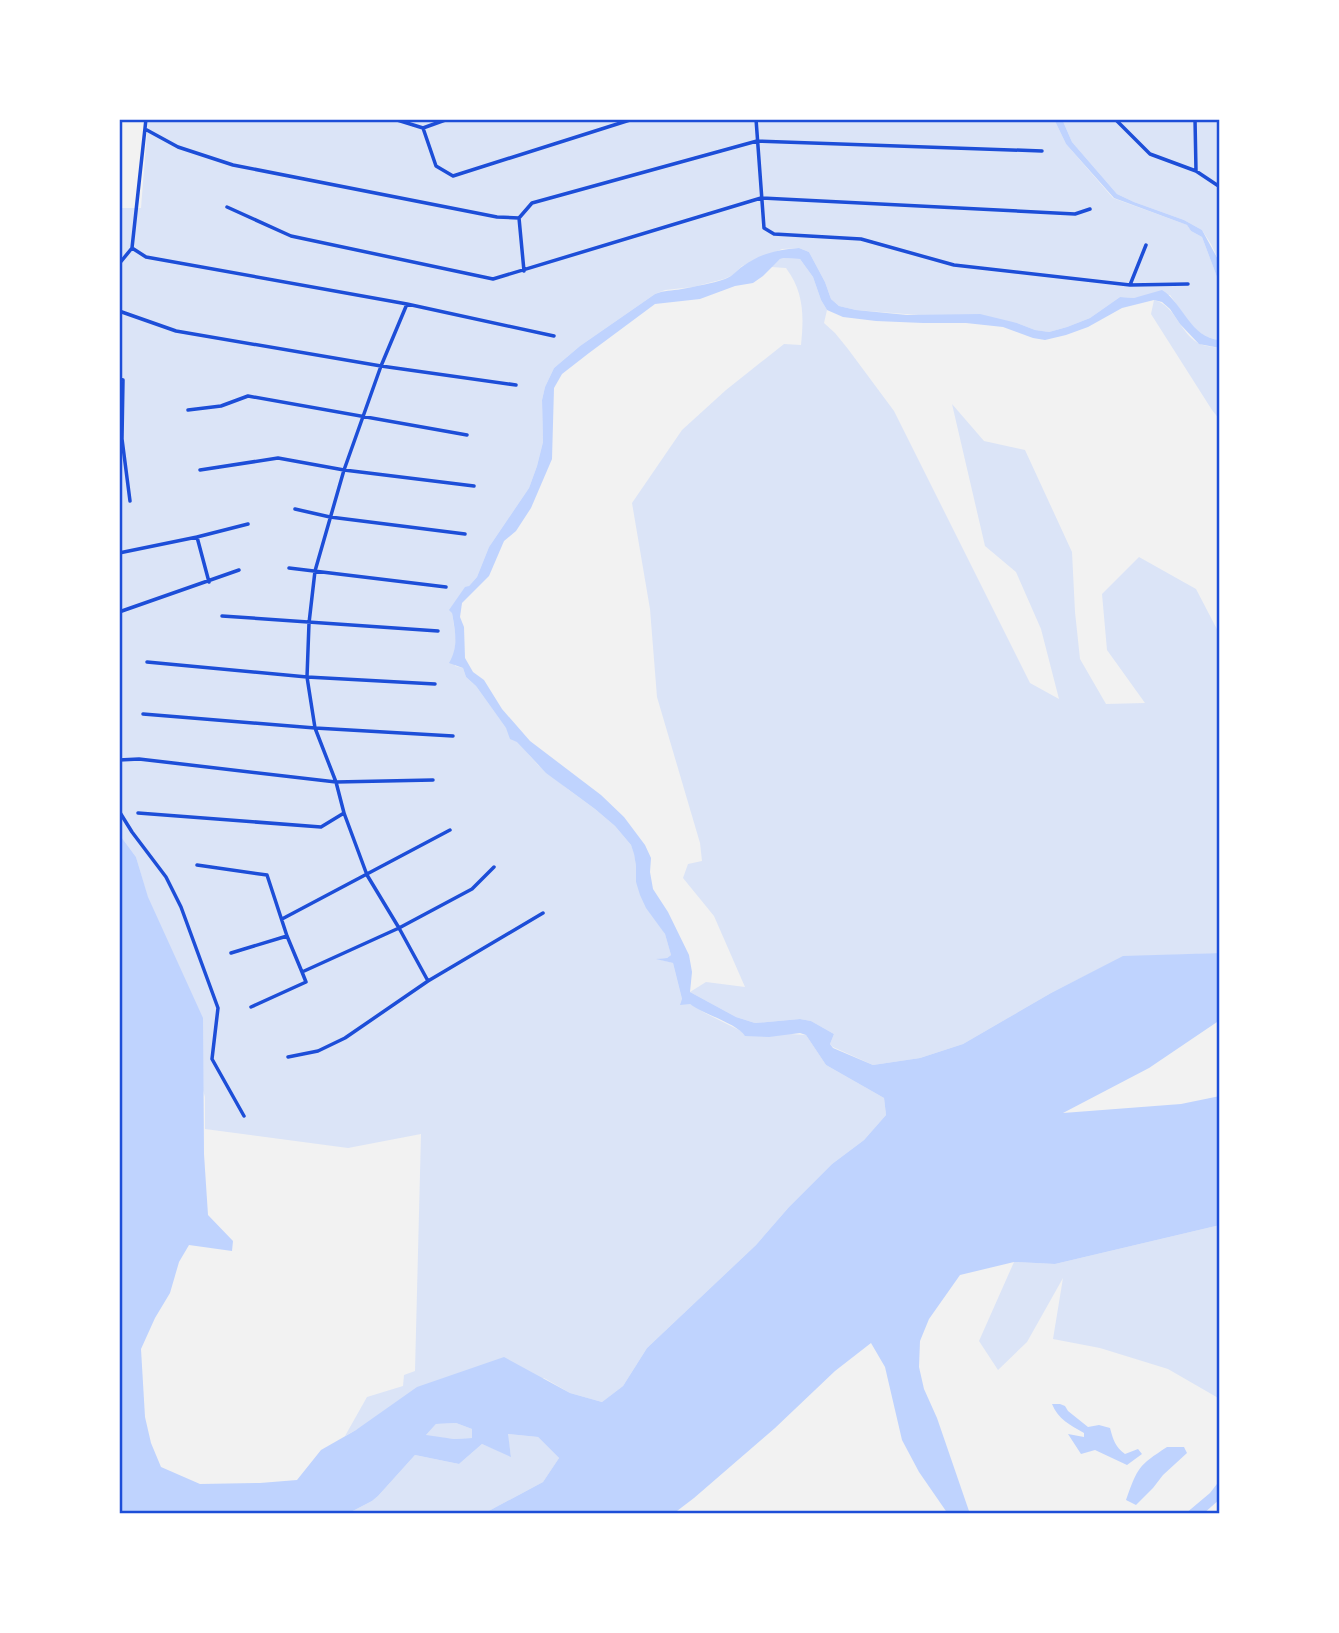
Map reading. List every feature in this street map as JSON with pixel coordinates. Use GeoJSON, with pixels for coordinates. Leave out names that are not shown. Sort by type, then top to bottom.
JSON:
{"type":"FeatureCollection","features":[{"type":"Feature","properties":{"kind":"street"},"geometry":{"type":"LineString","coordinates":[[119,264],[132,248],[146,119]]}},
{"type":"Feature","properties":{"kind":"street"},"geometry":{"type":"LineString","coordinates":[[394,119],[424,128],[448,119]]}},
{"type":"Feature","properties":{"kind":"street"},"geometry":{"type":"LineString","coordinates":[[424,128],[436,166],[453,176],[633,119]]}},
{"type":"Feature","properties":{"kind":"street"},"geometry":{"type":"LineString","coordinates":[[756,119],[764,228],[774,234],[861,239],[954,265],[1130,285],[1188,284]]}},
{"type":"Feature","properties":{"kind":"street"},"geometry":{"type":"LineString","coordinates":[[1115,119],[1150,154],[1196,171],[1220,187]]}},
{"type":"Feature","properties":{"kind":"street"},"geometry":{"type":"LineString","coordinates":[[1195,119],[1196,171]]}},
{"type":"Feature","properties":{"kind":"street"},"geometry":{"type":"LineString","coordinates":[[145,129],[178,147],[233,165],[497,217],[519,218]]}},
{"type":"Feature","properties":{"kind":"street"},"geometry":{"type":"LineString","coordinates":[[524,271],[519,218],[531,203],[757,141],[1042,151]]}},
{"type":"Feature","properties":{"kind":"street"},"geometry":{"type":"LineString","coordinates":[[227,207],[291,236],[493,279],[761,198],[1075,214],[1090,209]]}},
{"type":"Feature","properties":{"kind":"street"},"geometry":{"type":"LineString","coordinates":[[1130,285],[1146,245]]}},
{"type":"Feature","properties":{"kind":"street"},"geometry":{"type":"LineString","coordinates":[[132,248],[146,257],[407,304],[554,336]]}},
{"type":"Feature","properties":{"kind":"street"},"geometry":{"type":"LineString","coordinates":[[407,304],[381,366],[344,470],[315,571],[307,677],[315,728],[367,875],[428,981]]}},
{"type":"Feature","properties":{"kind":"street"},"geometry":{"type":"LineString","coordinates":[[119,311],[176,331],[381,366],[516,385]]}},
{"type":"Feature","properties":{"kind":"street"},"geometry":{"type":"LineString","coordinates":[[119,379],[123,380],[121,439],[130,500]]}},
{"type":"Feature","properties":{"kind":"street"},"geometry":{"type":"LineString","coordinates":[[188,410],[221,406],[248,396],[467,435]]}},
{"type":"Feature","properties":{"kind":"street"},"geometry":{"type":"LineString","coordinates":[[200,470],[278,458],[344,470],[474,486]]}},
{"type":"Feature","properties":{"kind":"street"},"geometry":{"type":"LineString","coordinates":[[295,509],[330,517],[465,534]]}},
{"type":"Feature","properties":{"kind":"street"},"geometry":{"type":"LineString","coordinates":[[119,552],[248,524]]}},
{"type":"Feature","properties":{"kind":"street"},"geometry":{"type":"LineString","coordinates":[[197,537],[209,582]]}},
{"type":"Feature","properties":{"kind":"street"},"geometry":{"type":"LineString","coordinates":[[289,568],[446,587]]}},
{"type":"Feature","properties":{"kind":"street"},"geometry":{"type":"LineString","coordinates":[[119,611],[239,570]]}},
{"type":"Feature","properties":{"kind":"street"},"geometry":{"type":"LineString","coordinates":[[222,616],[438,631]]}},
{"type":"Feature","properties":{"kind":"street"},"geometry":{"type":"LineString","coordinates":[[147,662],[307,677],[435,684]]}},
{"type":"Feature","properties":{"kind":"street"},"geometry":{"type":"LineString","coordinates":[[143,714],[453,736]]}},
{"type":"Feature","properties":{"kind":"street"},"geometry":{"type":"LineString","coordinates":[[119,760],[139,759],[336,782],[433,780]]}},
{"type":"Feature","properties":{"kind":"street"},"geometry":{"type":"LineString","coordinates":[[119,811],[166,877],[181,906],[218,1008],[212,1059],[244,1116]]}},
{"type":"Feature","properties":{"kind":"street"},"geometry":{"type":"LineString","coordinates":[[138,813],[321,827],[344,813]]}},
{"type":"Feature","properties":{"kind":"street"},"geometry":{"type":"LineString","coordinates":[[282,919],[450,830]]}},
{"type":"Feature","properties":{"kind":"street"},"geometry":{"type":"LineString","coordinates":[[197,865],[267,875],[306,982],[251,1007]]}},
{"type":"Feature","properties":{"kind":"street"},"geometry":{"type":"LineString","coordinates":[[302,972],[399,928],[472,889],[494,867]]}},
{"type":"Feature","properties":{"kind":"street"},"geometry":{"type":"LineString","coordinates":[[288,1057],[318,1051],[345,1038],[428,981],[543,913]]}},
{"type":"Feature","properties":{"kind":"street"},"geometry":{"type":"LineString","coordinates":[[231,953],[287,936]]}},
{"type":"Feature","properties":{"kind":"shaded area"},"geometry":{"type":"Polygon","coordinates":[[[148,119],[1054,119],[1066,144],[1113,198],[1187,225],[1191,231],[1202,237],[1220,285],[1220,340],[1203,335],[1197,330],[1170,295],[1120,297],[1090,318],[1049,332],[1017,323],[856,310],[839,306],[831,299],[809,252],[799,248],[782,249],[742,266],[724,279],[655,294],[580,346],[554,368],[542,400],[543,442],[529,488],[489,547],[477,577],[452,613],[456,639],[455,666],[463,668],[466,677],[538,765],[615,826],[631,845],[636,866],[636,882],[665,934],[671,955],[658,959],[673,963],[682,999],[741,1031],[806,1035],[826,1065],[884,1098],[886,1115],[864,1140],[832,1164],[756,1245],[647,1348],[623,1386],[602,1402],[570,1393],[544,1378],[356,1430],[345,1436],[367,1397],[403,1386],[404,1375],[415,1371],[421,1134],[348,1148],[205,1129],[205,1097],[136,857],[119,834],[119,208],[141,208],[148,119]]]}},
{"type":"Feature","properties":{"kind":"shaded area"},"geometry":{"type":"Polygon","coordinates":[[[1062,119],[1220,119],[1220,263],[1202,230],[1184,220],[1117,194],[1072,142],[1062,119]]]}},
{"type":"Feature","properties":{"kind":"shaded area"},"geometry":{"type":"Polygon","coordinates":[[[784,258],[800,259],[813,277],[827,310],[824,323],[848,349],[894,411],[1030,683],[1059,699],[1041,629],[1016,572],[985,546],[952,404],[984,441],[1025,450],[1072,552],[1080,659],[1106,704],[1145,703],[1107,650],[1102,594],[1139,557],[1196,589],[1220,635],[1220,953],[1123,957],[1051,993],[963,1044],[920,1058],[873,1065],[833,1047],[830,1044],[834,1034],[811,1021],[800,1019],[755,1023],[736,1017],[690,992],[706,982],[745,987],[714,916],[683,878],[688,864],[702,861],[700,843],[657,697],[650,609],[632,503],[682,430],[726,390],[784,344],[801,345],[802,314],[796,286],[786,268],[771,267],[784,258]]]}},
{"type":"Feature","properties":{"kind":"shaded area"},"geometry":{"type":"Polygon","coordinates":[[[1154,300],[1173,313],[1186,332],[1198,343],[1220,348],[1220,420],[1151,314],[1154,300]]]}},
{"type":"Feature","properties":{"kind":"shaded area"},"geometry":{"type":"Polygon","coordinates":[[[1220,1225],[1220,1399],[1168,1369],[1100,1348],[1053,1339],[1063,1278],[1027,1342],[998,1370],[979,1341],[1014,1262],[1055,1264],[1220,1225]]]}},
{"type":"Feature","properties":{"kind":"shaded area"},"geometry":{"type":"Polygon","coordinates":[[[456,1423],[472,1429],[472,1438],[425,1436],[436,1424],[456,1423]]]}},
{"type":"Feature","properties":{"kind":"shaded area"},"geometry":{"type":"Polygon","coordinates":[[[507,1434],[538,1437],[559,1458],[543,1482],[483,1514],[347,1514],[378,1496],[415,1455],[459,1464],[482,1444],[511,1456],[507,1434]]]}},
{"type":"Feature","properties":{"kind":"water"},"geometry":{"type":"Polygon","coordinates":[[[1054,119],[1062,119],[1072,142],[1117,194],[1184,220],[1202,230],[1220,263],[1220,285],[1202,237],[1191,231],[1187,225],[1114,198],[1066,144],[1054,119]]]}},
{"type":"Feature","properties":{"kind":"water"},"geometry":{"type":"Polygon","coordinates":[[[799,248],[809,252],[831,299],[839,306],[907,315],[980,314],[1049,332],[1090,318],[1120,297],[1134,298],[1162,290],[1170,296],[1194,327],[1210,338],[1220,340],[1220,348],[1199,344],[1170,309],[1162,302],[1154,300],[1122,308],[1088,327],[1045,340],[1003,327],[843,317],[827,310],[813,277],[800,259],[780,259],[753,283],[735,286],[700,299],[655,304],[562,374],[554,388],[552,459],[531,508],[516,531],[504,541],[489,576],[462,603],[460,617],[464,627],[465,658],[473,672],[484,680],[502,709],[530,741],[601,795],[624,817],[645,845],[651,858],[653,889],[668,912],[689,955],[692,972],[690,992],[736,1017],[755,1023],[800,1019],[811,1021],[834,1034],[830,1044],[833,1048],[873,1065],[920,1058],[963,1044],[1051,993],[1123,956],[1220,953],[1220,1020],[1149,1068],[1063,1113],[1181,1104],[1220,1096],[1220,1225],[1055,1264],[1014,1262],[960,1275],[929,1319],[920,1341],[919,1367],[924,1389],[937,1418],[970,1514],[948,1514],[919,1472],[902,1440],[885,1367],[871,1343],[835,1371],[775,1428],[673,1514],[483,1514],[543,1482],[559,1458],[538,1437],[508,1434],[511,1457],[482,1444],[459,1464],[415,1455],[378,1496],[347,1514],[119,1514],[119,834],[136,857],[148,897],[203,1018],[204,1154],[208,1215],[233,1241],[232,1251],[189,1245],[179,1262],[170,1293],[141,1349],[145,1417],[151,1443],[161,1467],[200,1484],[297,1480],[321,1450],[356,1430],[417,1387],[504,1357],[570,1393],[602,1402],[623,1386],[647,1348],[756,1245],[832,1164],[864,1140],[886,1115],[884,1098],[826,1065],[806,1035],[745,1036],[735,1027],[690,1004],[680,1005],[682,999],[673,963],[656,959],[671,955],[665,934],[640,895],[631,845],[615,826],[546,773],[517,742],[510,739],[506,728],[476,686],[466,677],[463,668],[449,663],[455,638],[452,613],[449,610],[465,587],[477,577],[489,547],[529,488],[543,442],[542,400],[554,368],[580,346],[655,294],[725,279],[757,258],[799,248]],[[456,1423],[436,1424],[426,1435],[454,1439],[472,1438],[472,1429],[456,1423]]]}},
{"type":"Feature","properties":{"kind":"water"},"geometry":{"type":"Polygon","coordinates":[[[1052,1404],[1065,1406],[1088,1427],[1099,1425],[1110,1428],[1117,1446],[1125,1454],[1138,1449],[1142,1454],[1127,1465],[1095,1450],[1081,1454],[1068,1434],[1084,1437],[1084,1433],[1061,1418],[1052,1404]]]}},
{"type":"Feature","properties":{"kind":"water"},"geometry":{"type":"Polygon","coordinates":[[[1167,1447],[1184,1447],[1187,1453],[1136,1505],[1126,1500],[1140,1468],[1167,1447]]]}},
{"type":"Feature","properties":{"kind":"water"},"geometry":{"type":"Polygon","coordinates":[[[1220,1480],[1220,1499],[1203,1514],[1185,1514],[1210,1493],[1220,1480]]]}}]}
